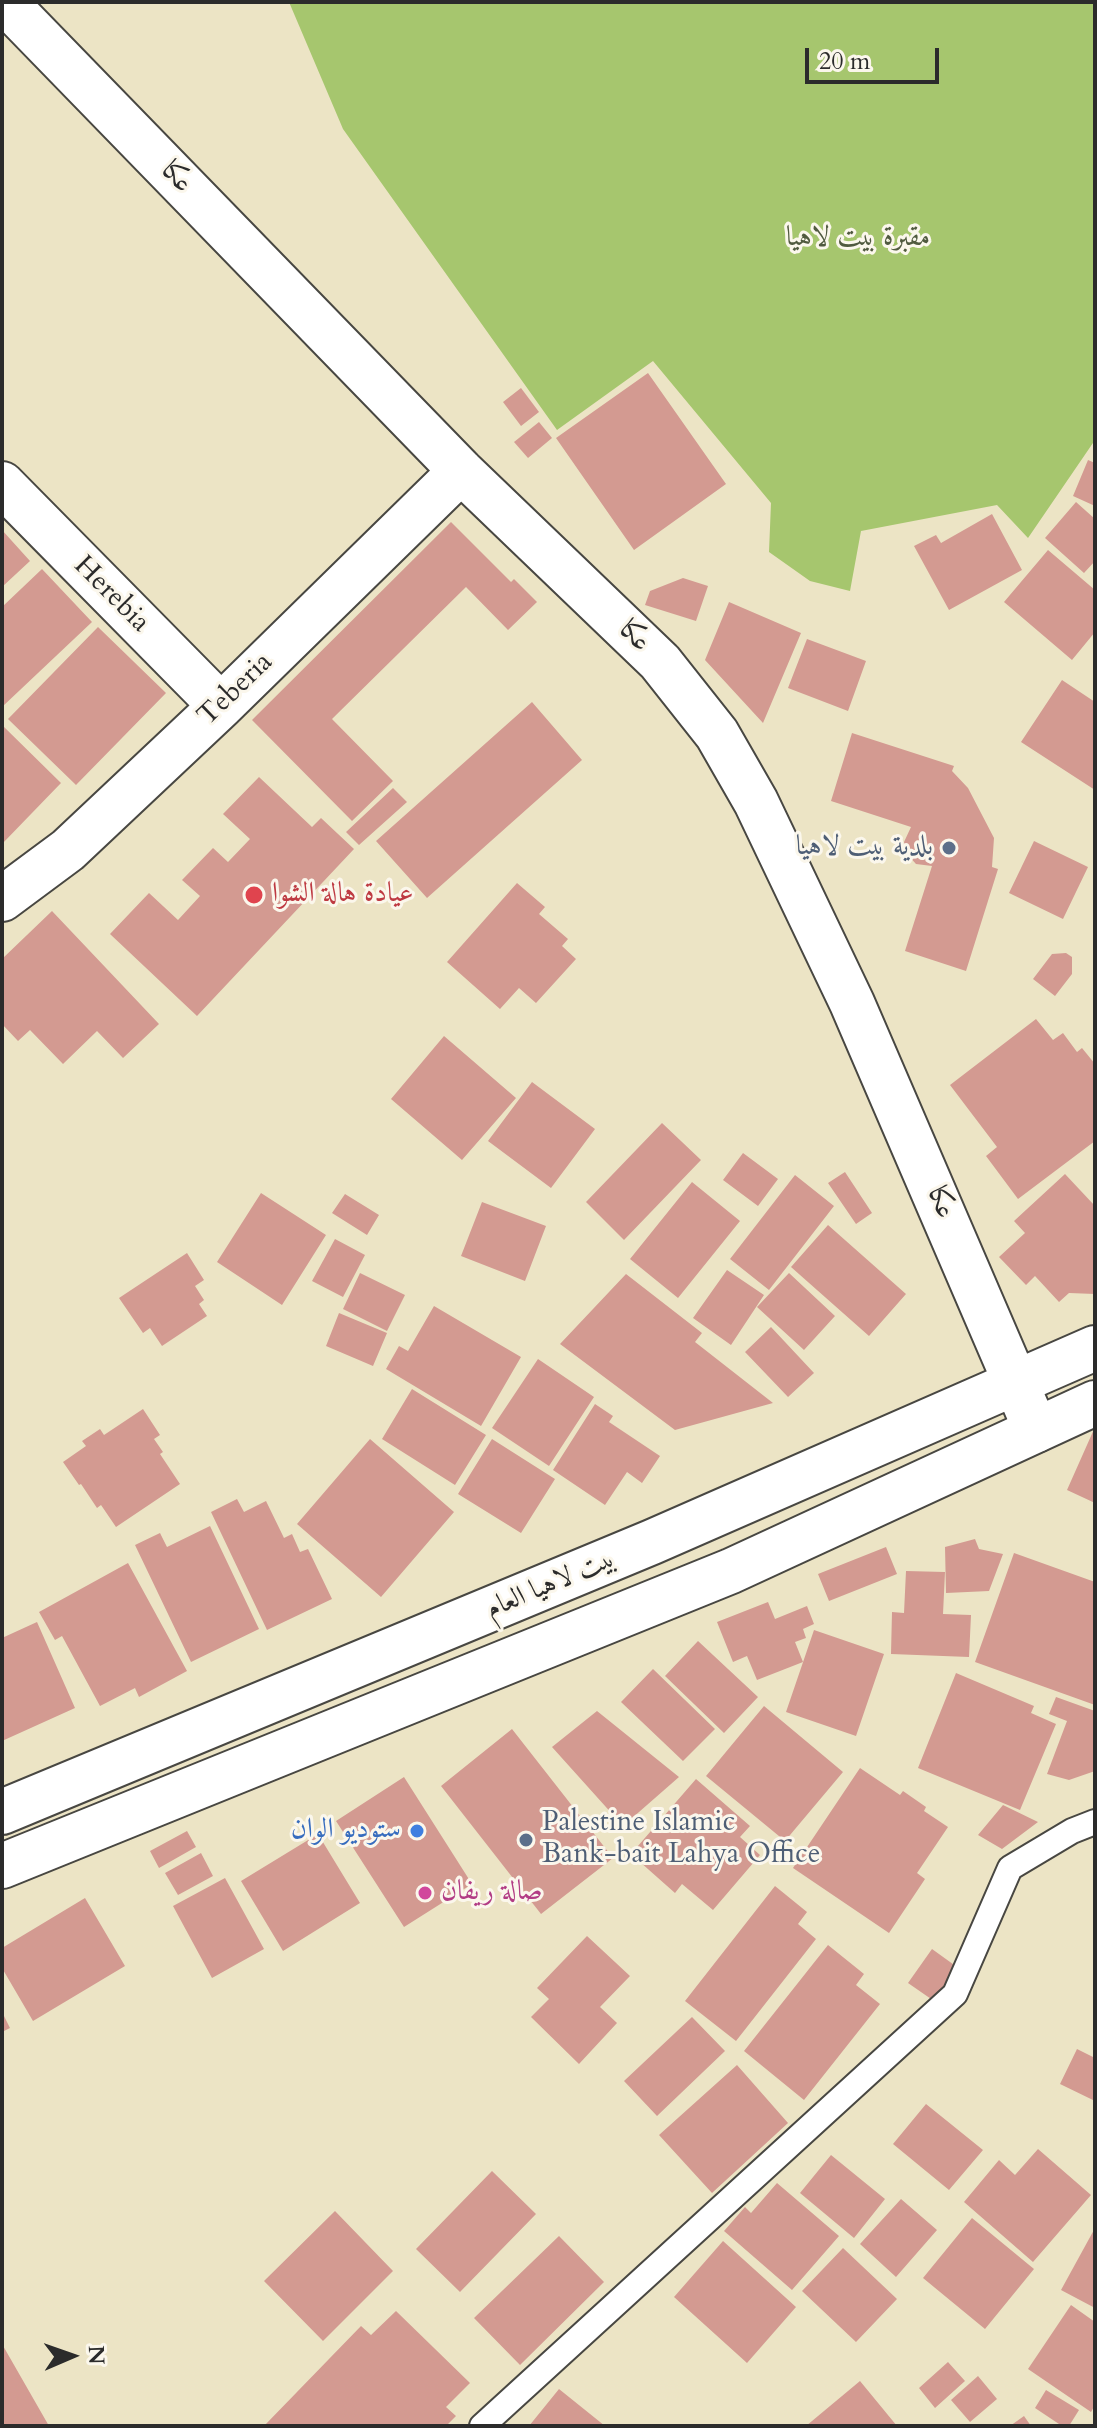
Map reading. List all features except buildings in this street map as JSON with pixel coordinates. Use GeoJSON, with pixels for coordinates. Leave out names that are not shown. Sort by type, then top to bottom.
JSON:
{"type":"FeatureCollection","features":[{"type":"Feature","properties":{"kind":"street","name":"عكا"},"geometry":{"type":"LineString","coordinates":[[9,8],[461,471],[660,662],[717,734],[756,802],[852,1003],[1036,1430]]}},
{"type":"Feature","properties":{"kind":"street","name":"Teberia"},"geometry":{"type":"LineString","coordinates":[[2,899],[68,850],[221,706],[461,471]]}},
{"type":"Feature","properties":{"kind":"street","name":"Herebia"},"geometry":{"type":"LineString","coordinates":[[2,484],[221,706]]}},
{"type":"Feature","properties":{"kind":"street","name":"بيت لاهيا العام"},"geometry":{"type":"LineString","coordinates":[[2,1812],[652,1542],[1095,1348]]}},
{"type":"Feature","properties":{"kind":"street","name":"بيت لاهيا العام"},"geometry":{"type":"LineString","coordinates":[[2,1866],[731,1571],[1095,1403]]}},
{"type":"Feature","properties":{"kind":"lane"},"geometry":{"type":"LineString","coordinates":[[482,2426],[955,1994],[1010,1868],[1072,1831],[1095,1822]]}},
{"type":"Feature","properties":{"kind":"green space","name":"مقبرة بيت لاهيا"},"geometry":{"type":"Polygon","coordinates":[[[289,2],[1095,2],[1095,440],[1028,538],[997,505],[861,531],[850,591],[810,581],[769,552],[771,503],[653,361],[557,430],[343,129],[289,2]]]}},
{"type":"Feature","properties":{"kind":"place","name":"بلدية بيت لاهيا"},"geometry":{"type":"Point","coordinates":[949,848]}},
{"type":"Feature","properties":{"kind":"place","name":"عيادة هالة الشوا"},"geometry":{"type":"Point","coordinates":[254,895]}},
{"type":"Feature","properties":{"kind":"place","name":"ستوديو الوان"},"geometry":{"type":"Point","coordinates":[417,1831]}},
{"type":"Feature","properties":{"kind":"place","name":"Palestine Islamic Bank-bait Lahya Office"},"geometry":{"type":"Point","coordinates":[526,1840]}},
{"type":"Feature","properties":{"kind":"place","name":"صالة ريفان"},"geometry":{"type":"Point","coordinates":[425,1893]}}]}
